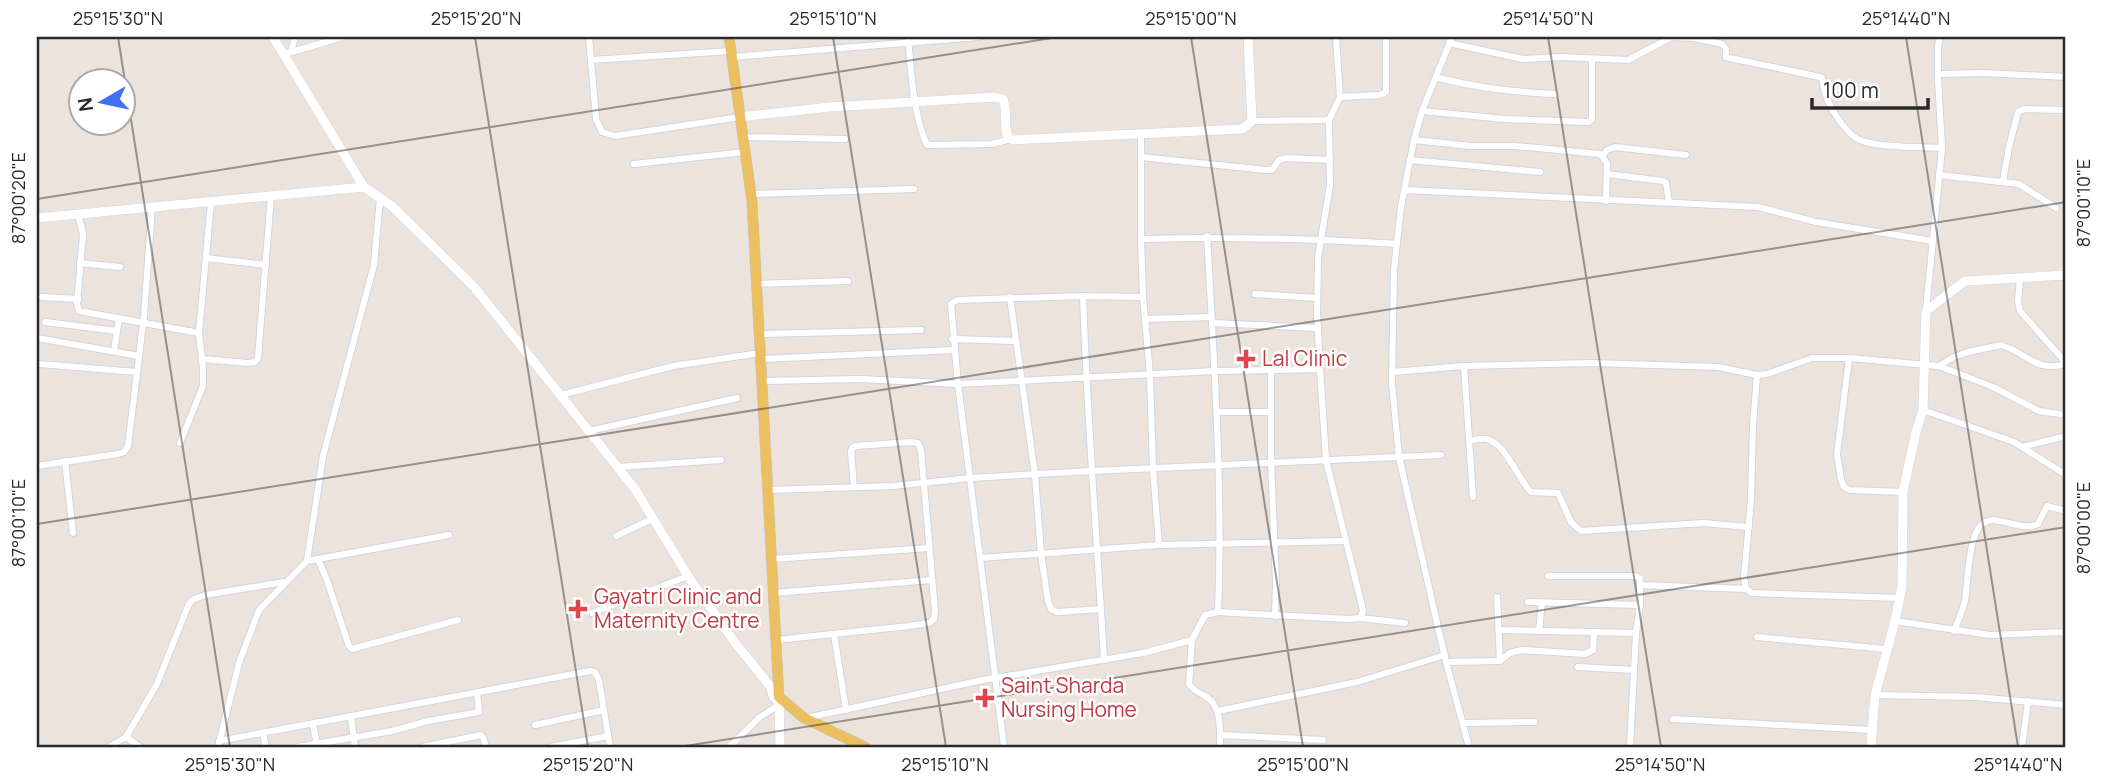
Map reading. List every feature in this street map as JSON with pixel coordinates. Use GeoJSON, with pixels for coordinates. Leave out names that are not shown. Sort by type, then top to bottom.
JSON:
{"type":"FeatureCollection","features":[{"type":"Feature","properties":{"kind":"main road"},"geometry":{"type":"LineString","coordinates":[[729,37],[751,194],[779,701],[804,718],[865,747]]}},
{"type":"Feature","properties":{"kind":"street"},"geometry":{"type":"LineString","coordinates":[[273,37],[288,53],[364,187],[393,207],[475,288],[635,489],[688,576],[779,701],[780,747]]}},
{"type":"Feature","properties":{"kind":"street"},"geometry":{"type":"LineString","coordinates":[[288,53],[295,37]]}},
{"type":"Feature","properties":{"kind":"street"},"geometry":{"type":"LineString","coordinates":[[288,53],[343,37]]}},
{"type":"Feature","properties":{"kind":"street"},"geometry":{"type":"LineString","coordinates":[[589,37],[596,120],[602,132],[615,136],[740,117],[830,107],[995,97],[1003,99],[1005,131],[1011,139]]}},
{"type":"Feature","properties":{"kind":"street"},"geometry":{"type":"LineString","coordinates":[[591,60],[731,54],[978,37]]}},
{"type":"Feature","properties":{"kind":"street"},"geometry":{"type":"LineString","coordinates":[[1248,37],[1252,121]]}},
{"type":"Feature","properties":{"kind":"street"},"geometry":{"type":"LineString","coordinates":[[1336,37],[1340,97],[1329,120],[1330,185],[1320,239],[1318,328],[1326,460],[1362,602],[1360,618]]}},
{"type":"Feature","properties":{"kind":"street"},"geometry":{"type":"LineString","coordinates":[[1340,97],[1385,93],[1386,37]]}},
{"type":"Feature","properties":{"kind":"street"},"geometry":{"type":"LineString","coordinates":[[1469,747],[1399,457],[1392,372],[1394,269],[1413,140],[1451,40],[1523,59],[1561,57],[1628,60],[1672,37],[1695,38],[1721,44],[1726,48],[1726,57],[1820,77],[1825,97],[1848,132],[1857,139],[1888,145],[1942,148]]}},
{"type":"Feature","properties":{"kind":"street"},"geometry":{"type":"LineString","coordinates":[[1871,747],[1875,695],[1902,586],[1903,492],[1931,366],[1926,311],[1942,148],[1938,46],[1940,37]]}},
{"type":"Feature","properties":{"kind":"street"},"geometry":{"type":"LineString","coordinates":[[909,40],[915,100],[927,145],[992,144],[1011,139],[1242,129],[1252,121],[1329,120]]}},
{"type":"Feature","properties":{"kind":"street"},"geometry":{"type":"LineString","coordinates":[[1422,111],[1504,119],[1589,122],[1592,120],[1592,59]]}},
{"type":"Feature","properties":{"kind":"street"},"geometry":{"type":"LineString","coordinates":[[1939,74],[1984,72],[2066,77]]}},
{"type":"Feature","properties":{"kind":"street"},"geometry":{"type":"LineString","coordinates":[[1436,77],[1465,85],[1555,94]]}},
{"type":"Feature","properties":{"kind":"street"},"geometry":{"type":"LineString","coordinates":[[2003,181],[2018,112],[2034,108],[2066,110]]}},
{"type":"Feature","properties":{"kind":"street"},"geometry":{"type":"LineString","coordinates":[[1141,134],[1143,297],[1160,545]]}},
{"type":"Feature","properties":{"kind":"street"},"geometry":{"type":"LineString","coordinates":[[743,137],[845,139]]}},
{"type":"Feature","properties":{"kind":"street"},"geometry":{"type":"LineString","coordinates":[[1413,140],[1602,155],[1615,148],[1686,155]]}},
{"type":"Feature","properties":{"kind":"street"},"geometry":{"type":"LineString","coordinates":[[634,164],[745,152]]}},
{"type":"Feature","properties":{"kind":"street"},"geometry":{"type":"LineString","coordinates":[[1602,155],[1607,163],[1606,201]]}},
{"type":"Feature","properties":{"kind":"street"},"geometry":{"type":"LineString","coordinates":[[1141,157],[1266,170],[1272,170],[1279,160],[1287,158],[1329,160]]}},
{"type":"Feature","properties":{"kind":"street"},"geometry":{"type":"LineString","coordinates":[[1410,160],[1540,172]]}},
{"type":"Feature","properties":{"kind":"street"},"geometry":{"type":"LineString","coordinates":[[1607,174],[1663,181],[1667,187],[1669,202]]}},
{"type":"Feature","properties":{"kind":"street"},"geometry":{"type":"LineString","coordinates":[[1939,175],[2019,184],[2056,208]]}},
{"type":"Feature","properties":{"kind":"street"},"geometry":{"type":"LineString","coordinates":[[37,218],[364,187]]}},
{"type":"Feature","properties":{"kind":"street"},"geometry":{"type":"LineString","coordinates":[[751,194],[914,189]]}},
{"type":"Feature","properties":{"kind":"street"},"geometry":{"type":"LineString","coordinates":[[1405,190],[1758,207],[1816,222],[1933,241]]}},
{"type":"Feature","properties":{"kind":"street"},"geometry":{"type":"LineString","coordinates":[[202,359],[255,362],[259,352],[271,196]]}},
{"type":"Feature","properties":{"kind":"street"},"geometry":{"type":"LineString","coordinates":[[307,561],[323,456],[374,265],[380,198]]}},
{"type":"Feature","properties":{"kind":"street"},"geometry":{"type":"LineString","coordinates":[[180,443],[201,393],[203,377],[199,333],[211,202]]}},
{"type":"Feature","properties":{"kind":"street"},"geometry":{"type":"LineString","coordinates":[[37,466],[124,452],[128,446],[143,323],[152,207]]}},
{"type":"Feature","properties":{"kind":"street"},"geometry":{"type":"LineString","coordinates":[[78,214],[82,227],[77,308],[79,311],[199,333]]}},
{"type":"Feature","properties":{"kind":"street"},"geometry":{"type":"LineString","coordinates":[[1141,239],[1207,236],[1397,244]]}},
{"type":"Feature","properties":{"kind":"street"},"geometry":{"type":"LineString","coordinates":[[1207,236],[1221,543],[1218,612]]}},
{"type":"Feature","properties":{"kind":"street"},"geometry":{"type":"LineString","coordinates":[[206,258],[266,265]]}},
{"type":"Feature","properties":{"kind":"street"},"geometry":{"type":"LineString","coordinates":[[80,263],[120,267]]}},
{"type":"Feature","properties":{"kind":"street"},"geometry":{"type":"LineString","coordinates":[[1926,311],[1965,281],[2066,275]]}},
{"type":"Feature","properties":{"kind":"street"},"geometry":{"type":"LineString","coordinates":[[1931,366],[1968,352],[2001,345],[2039,366],[2047,368],[2066,364],[2020,311],[2020,278]]}},
{"type":"Feature","properties":{"kind":"street"},"geometry":{"type":"LineString","coordinates":[[756,284],[848,281]]}},
{"type":"Feature","properties":{"kind":"street"},"geometry":{"type":"LineString","coordinates":[[1255,294],[1317,298]]}},
{"type":"Feature","properties":{"kind":"street"},"geometry":{"type":"LineString","coordinates":[[1083,296],[1104,660]]}},
{"type":"Feature","properties":{"kind":"street"},"geometry":{"type":"LineString","coordinates":[[42,297],[78,299]]}},
{"type":"Feature","properties":{"kind":"street"},"geometry":{"type":"LineString","coordinates":[[1004,747],[958,384],[951,304],[957,300],[1010,297],[1143,297]]}},
{"type":"Feature","properties":{"kind":"street"},"geometry":{"type":"LineString","coordinates":[[1010,297],[1035,475],[1041,554],[1048,601],[1051,609],[1062,612],[1101,608]]}},
{"type":"Feature","properties":{"kind":"street"},"geometry":{"type":"LineString","coordinates":[[114,351],[119,319]]}},
{"type":"Feature","properties":{"kind":"street"},"geometry":{"type":"LineString","coordinates":[[1145,319],[1212,320],[1318,328]]}},
{"type":"Feature","properties":{"kind":"street"},"geometry":{"type":"LineString","coordinates":[[45,322],[117,331]]}},
{"type":"Feature","properties":{"kind":"street"},"geometry":{"type":"LineString","coordinates":[[759,334],[921,330]]}},
{"type":"Feature","properties":{"kind":"street"},"geometry":{"type":"LineString","coordinates":[[37,338],[139,356]]}},
{"type":"Feature","properties":{"kind":"street"},"geometry":{"type":"LineString","coordinates":[[953,339],[1016,341]]}},
{"type":"Feature","properties":{"kind":"street"},"geometry":{"type":"LineString","coordinates":[[561,395],[673,366],[761,356],[954,350]]}},
{"type":"Feature","properties":{"kind":"street"},"geometry":{"type":"LineString","coordinates":[[1392,372],[1464,366],[1593,363],[1718,367],[1757,375],[1812,358],[1849,358],[1931,366],[1993,387],[2039,411],[2066,415]]}},
{"type":"Feature","properties":{"kind":"street"},"geometry":{"type":"LineString","coordinates":[[1849,358],[1837,454],[1841,480],[1844,487],[1850,490],[1903,492]]}},
{"type":"Feature","properties":{"kind":"street"},"geometry":{"type":"LineString","coordinates":[[39,364],[137,372]]}},
{"type":"Feature","properties":{"kind":"street"},"geometry":{"type":"LineString","coordinates":[[1464,366],[1473,497]]}},
{"type":"Feature","properties":{"kind":"street"},"geometry":{"type":"LineString","coordinates":[[762,382],[861,379],[958,384],[1215,371],[1320,369]]}},
{"type":"Feature","properties":{"kind":"street"},"geometry":{"type":"LineString","coordinates":[[1271,370],[1275,615]]}},
{"type":"Feature","properties":{"kind":"street"},"geometry":{"type":"LineString","coordinates":[[1746,589],[1744,577],[1757,375]]}},
{"type":"Feature","properties":{"kind":"street"},"geometry":{"type":"LineString","coordinates":[[589,431],[737,398]]}},
{"type":"Feature","properties":{"kind":"street"},"geometry":{"type":"LineString","coordinates":[[1923,410],[2022,447],[2066,475]]}},
{"type":"Feature","properties":{"kind":"street"},"geometry":{"type":"LineString","coordinates":[[1216,412],[1271,412]]}},
{"type":"Feature","properties":{"kind":"street"},"geometry":{"type":"LineString","coordinates":[[2022,447],[2066,436]]}},
{"type":"Feature","properties":{"kind":"street"},"geometry":{"type":"LineString","coordinates":[[1470,440],[1488,440],[1497,445],[1531,492],[1558,493],[1571,522],[1581,531],[1703,523],[1749,527]]}},
{"type":"Feature","properties":{"kind":"street"},"geometry":{"type":"LineString","coordinates":[[776,640],[929,623],[933,619],[935,611],[921,450],[918,443],[852,448],[855,487]]}},
{"type":"Feature","properties":{"kind":"street"},"geometry":{"type":"LineString","coordinates":[[768,490],[923,484],[971,478],[1091,471],[1441,455]]}},
{"type":"Feature","properties":{"kind":"street"},"geometry":{"type":"LineString","coordinates":[[618,467],[721,460]]}},
{"type":"Feature","properties":{"kind":"street"},"geometry":{"type":"LineString","coordinates":[[65,461],[73,533]]}},
{"type":"Feature","properties":{"kind":"street"},"geometry":{"type":"LineString","coordinates":[[1954,631],[1965,598],[1969,555],[1980,526],[1984,522],[1994,521],[2035,526],[2048,506],[2066,511]]}},
{"type":"Feature","properties":{"kind":"street"},"geometry":{"type":"LineString","coordinates":[[616,536],[654,518]]}},
{"type":"Feature","properties":{"kind":"street"},"geometry":{"type":"LineString","coordinates":[[449,535],[307,561],[259,610],[246,640],[218,744],[263,733],[590,671],[597,676],[610,747]]}},
{"type":"Feature","properties":{"kind":"street"},"geometry":{"type":"LineString","coordinates":[[980,558],[1160,545],[1346,541]]}},
{"type":"Feature","properties":{"kind":"street"},"geometry":{"type":"LineString","coordinates":[[772,559],[929,548]]}},
{"type":"Feature","properties":{"kind":"street"},"geometry":{"type":"LineString","coordinates":[[318,559],[352,649],[458,620]]}},
{"type":"Feature","properties":{"kind":"street"},"geometry":{"type":"LineString","coordinates":[[592,613],[688,576]]}},
{"type":"Feature","properties":{"kind":"street"},"geometry":{"type":"LineString","coordinates":[[1548,576],[1640,578],[1630,747]]}},
{"type":"Feature","properties":{"kind":"street"},"geometry":{"type":"LineString","coordinates":[[774,593],[932,580]]}},
{"type":"Feature","properties":{"kind":"street"},"geometry":{"type":"LineString","coordinates":[[109,747],[126,737],[144,708],[157,684],[192,600],[205,595],[285,582]]}},
{"type":"Feature","properties":{"kind":"street"},"geometry":{"type":"LineString","coordinates":[[1640,585],[1746,589],[1752,593],[1899,598]]}},
{"type":"Feature","properties":{"kind":"street"},"geometry":{"type":"LineString","coordinates":[[1497,597],[1500,661]]}},
{"type":"Feature","properties":{"kind":"street"},"geometry":{"type":"LineString","coordinates":[[1528,602],[1640,605]]}},
{"type":"Feature","properties":{"kind":"street"},"geometry":{"type":"LineString","coordinates":[[1539,631],[1542,602]]}},
{"type":"Feature","properties":{"kind":"street"},"geometry":{"type":"LineString","coordinates":[[1220,747],[1218,711],[1210,699],[1195,691],[1189,684],[1192,640],[1205,615],[1218,612],[1360,618],[1405,623]]}},
{"type":"Feature","properties":{"kind":"street"},"geometry":{"type":"LineString","coordinates":[[1895,621],[1990,635],[2066,632]]}},
{"type":"Feature","properties":{"kind":"street"},"geometry":{"type":"LineString","coordinates":[[1499,630],[1636,633]]}},
{"type":"Feature","properties":{"kind":"street"},"geometry":{"type":"LineString","coordinates":[[1218,711],[1357,682],[1446,658],[1500,661],[1510,653],[1522,650],[1585,654],[1593,650],[1594,632]]}},
{"type":"Feature","properties":{"kind":"street"},"geometry":{"type":"LineString","coordinates":[[834,634],[846,710]]}},
{"type":"Feature","properties":{"kind":"street"},"geometry":{"type":"LineString","coordinates":[[1758,637],[1886,649]]}},
{"type":"Feature","properties":{"kind":"street"},"geometry":{"type":"LineString","coordinates":[[804,718],[995,678],[1104,660],[1192,640]]}},
{"type":"Feature","properties":{"kind":"street"},"geometry":{"type":"LineString","coordinates":[[1578,667],[1634,670]]}},
{"type":"Feature","properties":{"kind":"street"},"geometry":{"type":"LineString","coordinates":[[297,747],[317,746],[480,712],[477,692]]}},
{"type":"Feature","properties":{"kind":"street"},"geometry":{"type":"LineString","coordinates":[[1875,695],[1976,697],[2066,705]]}},
{"type":"Feature","properties":{"kind":"street"},"geometry":{"type":"LineString","coordinates":[[729,747],[779,701]]}},
{"type":"Feature","properties":{"kind":"street"},"geometry":{"type":"LineString","coordinates":[[2022,747],[2028,701]]}},
{"type":"Feature","properties":{"kind":"street"},"geometry":{"type":"LineString","coordinates":[[535,725],[604,710]]}},
{"type":"Feature","properties":{"kind":"street"},"geometry":{"type":"LineString","coordinates":[[351,717],[355,747]]}},
{"type":"Feature","properties":{"kind":"street"},"geometry":{"type":"LineString","coordinates":[[1673,719],[1872,730]]}},
{"type":"Feature","properties":{"kind":"street"},"geometry":{"type":"LineString","coordinates":[[1463,723],[1534,722]]}},
{"type":"Feature","properties":{"kind":"street"},"geometry":{"type":"LineString","coordinates":[[313,725],[317,746]]}},
{"type":"Feature","properties":{"kind":"street"},"geometry":{"type":"LineString","coordinates":[[263,733],[266,747]]}},
{"type":"Feature","properties":{"kind":"street"},"geometry":{"type":"LineString","coordinates":[[422,747],[481,735],[486,747]]}},
{"type":"Feature","properties":{"kind":"street"},"geometry":{"type":"LineString","coordinates":[[1220,735],[1323,740]]}},
{"type":"Feature","properties":{"kind":"street"},"geometry":{"type":"LineString","coordinates":[[550,747],[608,736]]}},
{"type":"Feature","properties":{"kind":"street"},"geometry":{"type":"LineString","coordinates":[[126,737],[140,747]]}},
{"type":"Feature","properties":{"kind":"place","name":"Lal Clinic"},"geometry":{"type":"Point","coordinates":[1246,359]}},
{"type":"Feature","properties":{"kind":"place","name":"Gayatri Clinic and Maternity Centre"},"geometry":{"type":"Point","coordinates":[578,609]}},
{"type":"Feature","properties":{"kind":"place","name":"Saint Sharda Nursing Home"},"geometry":{"type":"Point","coordinates":[985,698]}}]}
